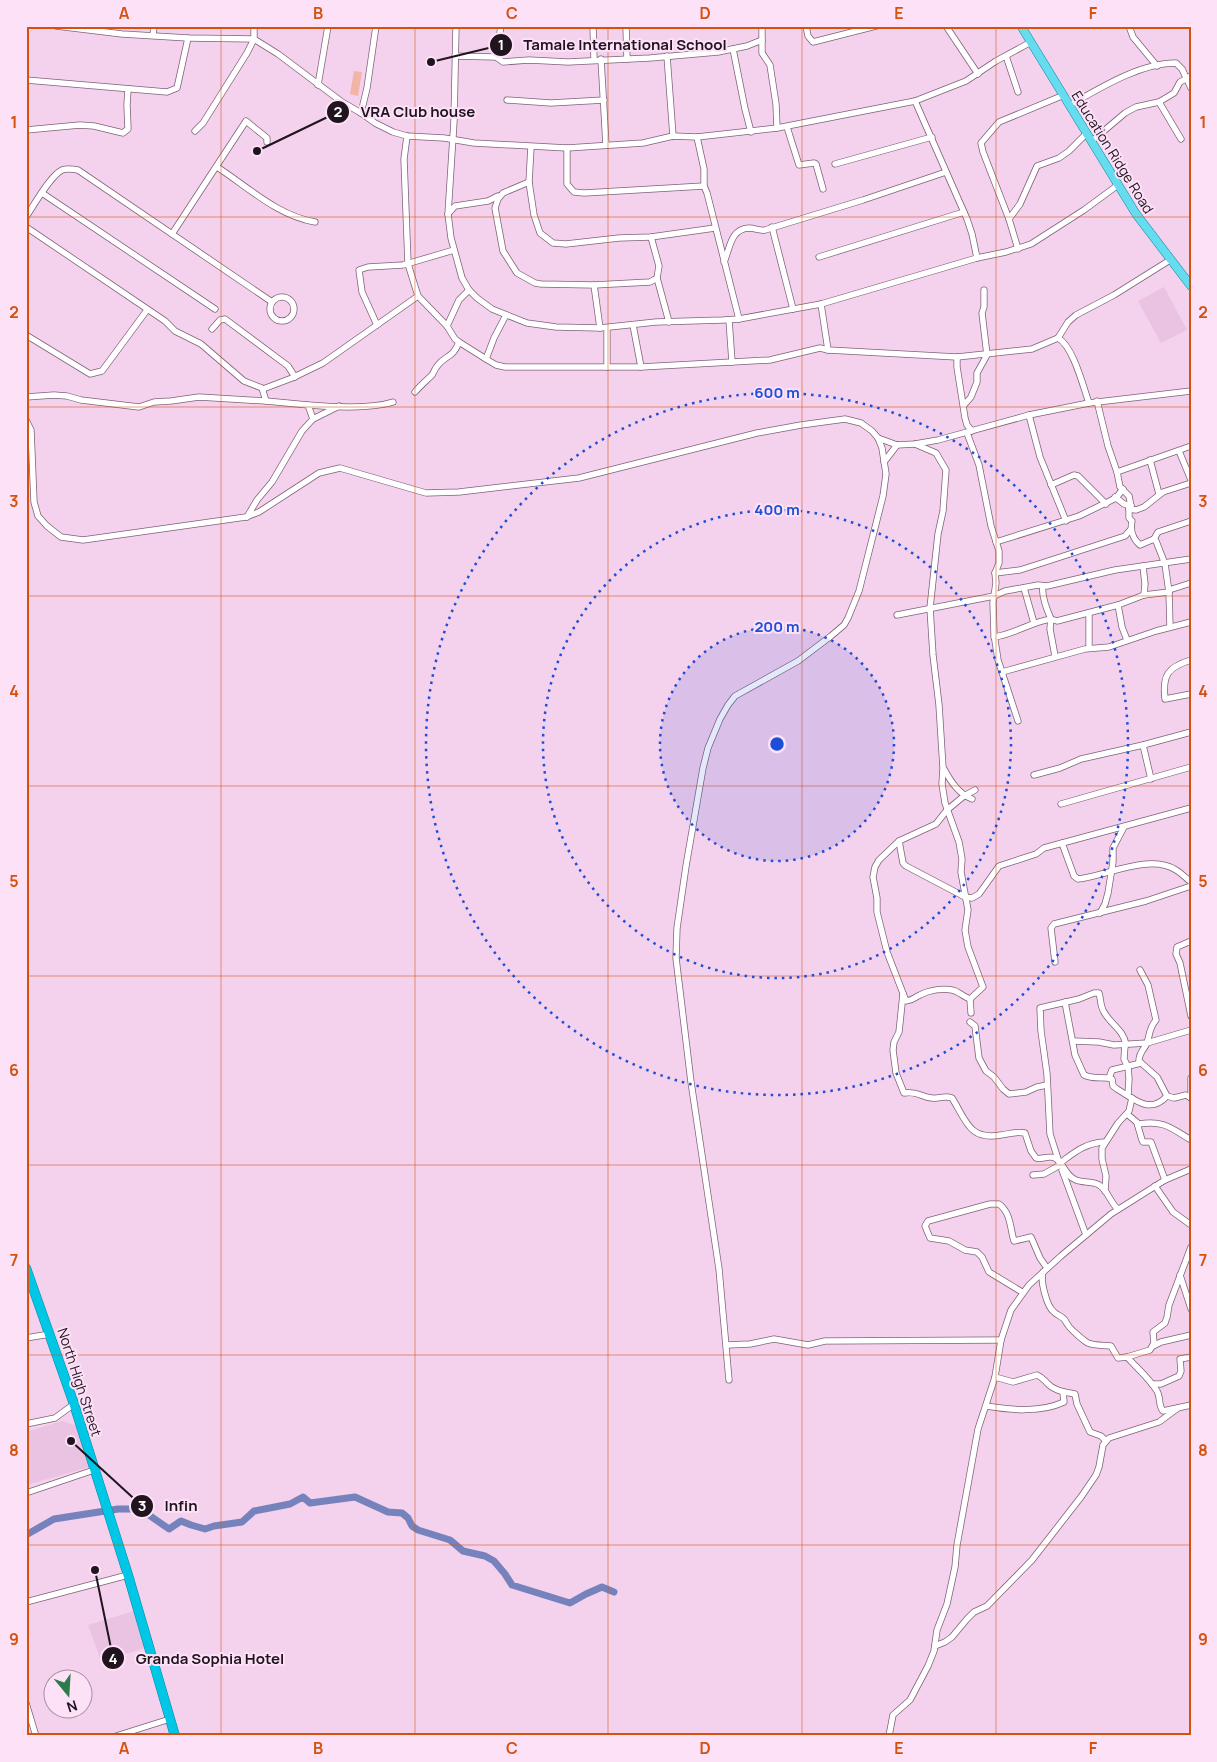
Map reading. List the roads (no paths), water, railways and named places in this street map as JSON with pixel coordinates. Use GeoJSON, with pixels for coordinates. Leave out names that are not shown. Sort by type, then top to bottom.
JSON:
{"type":"FeatureCollection","features":[{"type":"Feature","properties":{"kind":"highway","name":"North High Street"},"geometry":{"type":"LineString","coordinates":[[26,1268],[74,1404],[128,1575],[175,1736]]}},
{"type":"Feature","properties":{"kind":"main road","name":"Education Ridge Road"},"geometry":{"type":"LineString","coordinates":[[1020,26],[1136,214],[1191,286]]}},
{"type":"Feature","properties":{"kind":"street"},"geometry":{"type":"LineString","coordinates":[[56,26],[122,34],[254,40],[278,54],[318,85],[375,123],[393,132],[407,136],[453,139],[474,143],[567,148],[643,142],[673,136],[696,137],[751,132],[787,127],[916,101],[966,81],[1031,42]]}},
{"type":"Feature","properties":{"kind":"street"},"geometry":{"type":"LineString","coordinates":[[121,26],[122,34]]}},
{"type":"Feature","properties":{"kind":"street"},"geometry":{"type":"LineString","coordinates":[[154,26],[154,35]]}},
{"type":"Feature","properties":{"kind":"street"},"geometry":{"type":"LineString","coordinates":[[195,131],[240,67],[254,40],[254,26]]}},
{"type":"Feature","properties":{"kind":"street"},"geometry":{"type":"LineString","coordinates":[[318,85],[328,26]]}},
{"type":"Feature","properties":{"kind":"street"},"geometry":{"type":"LineString","coordinates":[[361,113],[370,74],[376,26]]}},
{"type":"Feature","properties":{"kind":"street"},"geometry":{"type":"LineString","coordinates":[[456,26],[453,139],[448,214],[449,230],[462,278],[469,290],[481,302],[527,323],[542,326],[604,328],[669,322],[729,320],[821,304],[976,258],[1018,249],[1031,244],[1084,210],[1118,185]]}},
{"type":"Feature","properties":{"kind":"street"},"geometry":{"type":"LineString","coordinates":[[496,57],[501,26]]}},
{"type":"Feature","properties":{"kind":"street"},"geometry":{"type":"LineString","coordinates":[[593,26],[594,60]]}},
{"type":"Feature","properties":{"kind":"street"},"geometry":{"type":"LineString","coordinates":[[626,26],[627,58]]}},
{"type":"Feature","properties":{"kind":"street"},"geometry":{"type":"LineString","coordinates":[[762,26],[762,53],[770,65],[776,104],[777,128]]}},
{"type":"Feature","properties":{"kind":"street"},"geometry":{"type":"LineString","coordinates":[[806,26],[808,36],[813,42],[876,26]]}},
{"type":"Feature","properties":{"kind":"street"},"geometry":{"type":"LineString","coordinates":[[946,26],[978,74]]}},
{"type":"Feature","properties":{"kind":"street"},"geometry":{"type":"LineString","coordinates":[[1129,26],[1133,37],[1157,66]]}},
{"type":"Feature","properties":{"kind":"street"},"geometry":{"type":"LineString","coordinates":[[26,80],[167,92],[177,88],[188,38]]}},
{"type":"Feature","properties":{"kind":"street"},"geometry":{"type":"LineString","coordinates":[[455,56],[496,57],[502,62],[529,60],[568,62],[718,52],[747,46],[762,40]]}},
{"type":"Feature","properties":{"kind":"street"},"geometry":{"type":"LineString","coordinates":[[733,49],[751,132]]}},
{"type":"Feature","properties":{"kind":"street"},"geometry":{"type":"LineString","coordinates":[[667,56],[673,136]]}},
{"type":"Feature","properties":{"kind":"street"},"geometry":{"type":"LineString","coordinates":[[1006,56],[1018,92]]}},
{"type":"Feature","properties":{"kind":"street"},"geometry":{"type":"LineString","coordinates":[[601,59],[606,145]]}},
{"type":"Feature","properties":{"kind":"street"},"geometry":{"type":"LineString","coordinates":[[1070,105],[1105,85],[1137,72],[1176,63],[1189,78],[1191,88]]}},
{"type":"Feature","properties":{"kind":"street"},"geometry":{"type":"LineString","coordinates":[[1092,141],[1125,113],[1136,107],[1159,102],[1174,93],[1180,82],[1189,78]]}},
{"type":"Feature","properties":{"kind":"street"},"geometry":{"type":"LineString","coordinates":[[26,130],[80,125],[94,126],[123,133],[128,128],[128,89]]}},
{"type":"Feature","properties":{"kind":"street"},"geometry":{"type":"LineString","coordinates":[[1018,249],[1010,219],[981,143],[999,122],[1064,95]]}},
{"type":"Feature","properties":{"kind":"street"},"geometry":{"type":"LineString","coordinates":[[507,100],[551,103],[604,100]]}},
{"type":"Feature","properties":{"kind":"street"},"geometry":{"type":"LineString","coordinates":[[916,101],[964,212],[972,234],[976,258]]}},
{"type":"Feature","properties":{"kind":"street"},"geometry":{"type":"LineString","coordinates":[[1159,102],[1181,140]]}},
{"type":"Feature","properties":{"kind":"street"},"geometry":{"type":"LineString","coordinates":[[172,234],[246,121],[267,138],[267,142]]}},
{"type":"Feature","properties":{"kind":"street"},"geometry":{"type":"LineString","coordinates":[[787,127],[799,165],[816,164],[823,189]]}},
{"type":"Feature","properties":{"kind":"street"},"geometry":{"type":"LineString","coordinates":[[1010,219],[1020,204],[1037,166],[1059,158],[1087,133]]}},
{"type":"Feature","properties":{"kind":"street"},"geometry":{"type":"LineString","coordinates":[[407,136],[404,159],[408,264],[418,296],[447,326],[455,339],[496,365],[505,367],[641,367],[770,360],[820,348],[957,357],[1032,349],[1059,336],[1068,322],[1076,315],[1114,295],[1170,260]]}},
{"type":"Feature","properties":{"kind":"street"},"geometry":{"type":"LineString","coordinates":[[696,137],[704,169],[704,186],[739,319]]}},
{"type":"Feature","properties":{"kind":"street"},"geometry":{"type":"LineString","coordinates":[[835,164],[932,137]]}},
{"type":"Feature","properties":{"kind":"street"},"geometry":{"type":"LineString","coordinates":[[531,147],[529,182],[532,206],[538,229],[543,237],[552,243],[566,244],[619,238],[651,237],[715,228]]}},
{"type":"Feature","properties":{"kind":"street"},"geometry":{"type":"LineString","coordinates":[[567,148],[567,184],[574,192],[704,186]]}},
{"type":"Feature","properties":{"kind":"street"},"geometry":{"type":"LineString","coordinates":[[217,167],[290,215],[316,222]]}},
{"type":"Feature","properties":{"kind":"street"},"geometry":{"type":"LineString","coordinates":[[26,217],[42,193],[61,170],[78,170],[272,302]]}},
{"type":"Feature","properties":{"kind":"street"},"geometry":{"type":"LineString","coordinates":[[724,262],[731,241],[738,232],[750,228],[762,231],[946,172]]}},
{"type":"Feature","properties":{"kind":"street"},"geometry":{"type":"LineString","coordinates":[[448,214],[454,206],[488,201],[500,196],[507,190],[529,182]]}},
{"type":"Feature","properties":{"kind":"street"},"geometry":{"type":"LineString","coordinates":[[42,193],[215,309]]}},
{"type":"Feature","properties":{"kind":"street"},"geometry":{"type":"LineString","coordinates":[[500,196],[495,208],[500,239],[506,258],[516,273],[535,283],[594,285],[650,282],[657,278]]}},
{"type":"Feature","properties":{"kind":"street"},"geometry":{"type":"LineString","coordinates":[[820,257],[964,212]]}},
{"type":"Feature","properties":{"kind":"street"},"geometry":{"type":"LineString","coordinates":[[26,227],[164,321],[175,331],[201,344],[244,381],[263,389],[296,377],[323,363],[418,296]]}},
{"type":"Feature","properties":{"kind":"street"},"geometry":{"type":"LineString","coordinates":[[772,228],[793,309]]}},
{"type":"Feature","properties":{"kind":"street"},"geometry":{"type":"LineString","coordinates":[[651,237],[659,266],[657,278],[669,322]]}},
{"type":"Feature","properties":{"kind":"street"},"geometry":{"type":"LineString","coordinates":[[377,325],[362,292],[359,270],[368,267],[408,264],[454,250]]}},
{"type":"Feature","properties":{"kind":"street"},"geometry":{"type":"LineString","coordinates":[[594,285],[604,328],[608,367]]}},
{"type":"Feature","properties":{"kind":"street"},"geometry":{"type":"LineString","coordinates":[[447,326],[459,300],[469,290]]}},
{"type":"Feature","properties":{"kind":"street"},"geometry":{"type":"LineString","coordinates":[[964,405],[971,397],[977,382],[977,373],[987,355],[982,313],[984,290]]}},
{"type":"Feature","properties":{"kind":"street"},"geometry":{"type":"LineString","coordinates":[[279,297],[289,298],[294,306],[293,315],[285,321],[276,319],[270,312],[272,302],[279,297]]}},
{"type":"Feature","properties":{"kind":"street"},"geometry":{"type":"LineString","coordinates":[[821,304],[828,350]]}},
{"type":"Feature","properties":{"kind":"street"},"geometry":{"type":"LineString","coordinates":[[26,335],[90,374],[102,371],[147,310]]}},
{"type":"Feature","properties":{"kind":"street"},"geometry":{"type":"LineString","coordinates":[[486,359],[506,315]]}},
{"type":"Feature","properties":{"kind":"street"},"geometry":{"type":"LineString","coordinates":[[212,329],[220,320],[225,319],[229,321],[288,366],[296,377]]}},
{"type":"Feature","properties":{"kind":"street"},"geometry":{"type":"LineString","coordinates":[[729,320],[732,362]]}},
{"type":"Feature","properties":{"kind":"street"},"geometry":{"type":"LineString","coordinates":[[633,325],[641,367]]}},
{"type":"Feature","properties":{"kind":"street"},"geometry":{"type":"LineString","coordinates":[[1059,336],[1075,363],[1088,403]]}},
{"type":"Feature","properties":{"kind":"street"},"geometry":{"type":"LineString","coordinates":[[415,392],[432,374],[438,364],[451,356],[459,342]]}},
{"type":"Feature","properties":{"kind":"street"},"geometry":{"type":"LineString","coordinates":[[957,357],[965,418],[979,465],[999,557],[995,573],[994,637],[1002,672],[1018,721]]}},
{"type":"Feature","properties":{"kind":"street"},"geometry":{"type":"LineString","coordinates":[[263,389],[266,401]]}},
{"type":"Feature","properties":{"kind":"street"},"geometry":{"type":"LineString","coordinates":[[878,438],[897,445],[915,444],[970,432],[1029,415],[1097,401],[1191,392]]}},
{"type":"Feature","properties":{"kind":"street"},"geometry":{"type":"LineString","coordinates":[[26,397],[67,396],[81,400],[135,407],[154,402],[199,397],[339,406],[383,405],[393,402]]}},
{"type":"Feature","properties":{"kind":"street"},"geometry":{"type":"LineString","coordinates":[[995,573],[1020,570],[1072,554],[1125,536],[1130,529],[1132,521],[1129,518],[1128,496],[1123,488],[1120,487],[1097,401]]}},
{"type":"Feature","properties":{"kind":"street"},"geometry":{"type":"LineString","coordinates":[[308,405],[313,419]]}},
{"type":"Feature","properties":{"kind":"street"},"geometry":{"type":"LineString","coordinates":[[246,517],[272,482],[298,437],[313,419],[339,406]]}},
{"type":"Feature","properties":{"kind":"street"},"geometry":{"type":"LineString","coordinates":[[1029,415],[1040,458],[1066,521]]}},
{"type":"Feature","properties":{"kind":"street"},"geometry":{"type":"LineString","coordinates":[[26,420],[31,430],[34,502],[38,516],[47,526],[61,536],[83,540],[246,517],[259,512],[319,473],[340,468],[426,493],[459,492],[579,478],[757,433],[828,421],[845,419],[861,423],[878,438],[882,448],[886,474],[883,496],[859,592],[848,618],[844,625],[798,661],[735,696],[728,704],[708,748],[686,866],[677,928],[676,958],[691,1082],[720,1277],[729,1380]]}},
{"type":"Feature","properties":{"kind":"street"},"geometry":{"type":"LineString","coordinates":[[936,453],[938,440]]}},
{"type":"Feature","properties":{"kind":"street"},"geometry":{"type":"LineString","coordinates":[[915,444],[936,453],[946,470],[943,511],[938,534],[930,608],[932,655],[939,705],[943,768],[942,784],[947,810],[959,842],[962,859],[961,872],[968,916],[965,930],[968,947],[983,987],[970,1000],[971,1013]]}},
{"type":"Feature","properties":{"kind":"street"},"geometry":{"type":"LineString","coordinates":[[884,462],[897,445]]}},
{"type":"Feature","properties":{"kind":"street"},"geometry":{"type":"LineString","coordinates":[[1117,472],[1191,446]]}},
{"type":"Feature","properties":{"kind":"street"},"geometry":{"type":"LineString","coordinates":[[1115,497],[1136,510],[1144,507],[1159,494],[1191,481],[1180,451]]}},
{"type":"Feature","properties":{"kind":"street"},"geometry":{"type":"LineString","coordinates":[[1150,460],[1159,494]]}},
{"type":"Feature","properties":{"kind":"street"},"geometry":{"type":"LineString","coordinates":[[1051,485],[1074,475],[1078,476],[1106,504]]}},
{"type":"Feature","properties":{"kind":"street"},"geometry":{"type":"LineString","coordinates":[[996,542],[1029,530],[1066,521],[1106,504],[1123,488]]}},
{"type":"Feature","properties":{"kind":"street"},"geometry":{"type":"LineString","coordinates":[[1130,529],[1136,542],[1140,545],[1154,539],[1158,532],[1191,521]]}},
{"type":"Feature","properties":{"kind":"street"},"geometry":{"type":"LineString","coordinates":[[1154,539],[1165,564],[1169,591],[1170,627]]}},
{"type":"Feature","properties":{"kind":"street"},"geometry":{"type":"LineString","coordinates":[[896,615],[994,596],[1005,591],[1034,585],[1051,586],[1115,570],[1191,559]]}},
{"type":"Feature","properties":{"kind":"street"},"geometry":{"type":"LineString","coordinates":[[1143,566],[1144,595]]}},
{"type":"Feature","properties":{"kind":"street"},"geometry":{"type":"LineString","coordinates":[[994,637],[1012,633],[1034,623],[1051,619],[1057,621],[1089,613],[1144,595],[1169,591],[1191,583]]}},
{"type":"Feature","properties":{"kind":"street"},"geometry":{"type":"LineString","coordinates":[[1042,586],[1051,619],[1050,629],[1054,656]]}},
{"type":"Feature","properties":{"kind":"street"},"geometry":{"type":"LineString","coordinates":[[1024,588],[1034,623]]}},
{"type":"Feature","properties":{"kind":"street"},"geometry":{"type":"LineString","coordinates":[[1118,605],[1120,619],[1127,640]]}},
{"type":"Feature","properties":{"kind":"street"},"geometry":{"type":"LineString","coordinates":[[1089,613],[1089,648]]}},
{"type":"Feature","properties":{"kind":"street"},"geometry":{"type":"LineString","coordinates":[[1002,672],[1054,656],[1089,648],[1109,647],[1191,622]]}},
{"type":"Feature","properties":{"kind":"street"},"geometry":{"type":"LineString","coordinates":[[1191,660],[1170,670],[1164,682],[1165,699],[1191,694]]}},
{"type":"Feature","properties":{"kind":"street"},"geometry":{"type":"LineString","coordinates":[[1034,775],[1060,768],[1081,759],[1191,732]]}},
{"type":"Feature","properties":{"kind":"street"},"geometry":{"type":"LineString","coordinates":[[1143,745],[1151,779]]}},
{"type":"Feature","properties":{"kind":"street"},"geometry":{"type":"LineString","coordinates":[[1061,804],[1191,767]]}},
{"type":"Feature","properties":{"kind":"street"},"geometry":{"type":"LineString","coordinates":[[943,768],[958,790],[964,796],[972,799]]}},
{"type":"Feature","properties":{"kind":"street"},"geometry":{"type":"LineString","coordinates":[[970,1000],[954,990],[928,992],[918,995],[914,1000],[906,1001],[887,952],[877,912],[877,898],[873,877],[879,860],[899,841],[936,824],[947,810],[964,796],[975,790]]}},
{"type":"Feature","properties":{"kind":"street"},"geometry":{"type":"LineString","coordinates":[[899,841],[904,864],[965,897],[972,898],[979,894],[999,866],[1036,854],[1044,848],[1191,808]]}},
{"type":"Feature","properties":{"kind":"street"},"geometry":{"type":"LineString","coordinates":[[1100,913],[1105,904],[1112,872],[1113,848],[1124,827]]}},
{"type":"Feature","properties":{"kind":"street"},"geometry":{"type":"LineString","coordinates":[[1062,843],[1076,878],[1143,864],[1154,864],[1176,870],[1191,882]]}},
{"type":"Feature","properties":{"kind":"street"},"geometry":{"type":"LineString","coordinates":[[1055,962],[1052,926],[1146,901],[1191,886]]}},
{"type":"Feature","properties":{"kind":"street"},"geometry":{"type":"LineString","coordinates":[[1191,941],[1177,947],[1176,954],[1180,963],[1191,1016]]}},
{"type":"Feature","properties":{"kind":"street"},"geometry":{"type":"LineString","coordinates":[[1140,970],[1148,985],[1156,1020],[1149,1030],[1147,1043],[1140,1053],[1140,1063]]}},
{"type":"Feature","properties":{"kind":"street"},"geometry":{"type":"LineString","coordinates":[[1086,1235],[1050,1134],[1040,1008],[1079,999],[1094,992],[1099,993],[1103,1011],[1125,1038],[1124,1059],[1128,1067],[1130,1097],[1127,1114],[1105,1142],[1101,1153],[1106,1176],[1105,1191]]}},
{"type":"Feature","properties":{"kind":"street"},"geometry":{"type":"LineString","coordinates":[[903,994],[899,1032],[894,1042],[893,1050],[896,1073],[904,1093],[914,1092],[934,1098],[948,1096],[952,1098],[969,1129],[983,1136],[991,1137],[1020,1132],[1025,1133],[1031,1151],[1036,1158],[1052,1157],[1073,1179],[1099,1185],[1105,1191],[1111,1203],[1118,1209]]}},
{"type":"Feature","properties":{"kind":"street"},"geometry":{"type":"LineString","coordinates":[[1064,1002],[1075,1056],[1084,1075],[1098,1079],[1109,1078]]}},
{"type":"Feature","properties":{"kind":"street"},"geometry":{"type":"LineString","coordinates":[[970,1022],[974,1026],[979,1058],[986,1071],[994,1076],[1009,1094],[1026,1092],[1037,1087],[1047,1086]]}},
{"type":"Feature","properties":{"kind":"street"},"geometry":{"type":"LineString","coordinates":[[1073,1040],[1125,1045],[1147,1043],[1191,1030]]}},
{"type":"Feature","properties":{"kind":"street"},"geometry":{"type":"LineString","coordinates":[[1109,1078],[1112,1070],[1140,1063]]}},
{"type":"Feature","properties":{"kind":"street"},"geometry":{"type":"LineString","coordinates":[[1140,1063],[1157,1077],[1167,1096],[1174,1098],[1186,1095],[1191,1098],[1191,1078]]}},
{"type":"Feature","properties":{"kind":"street"},"geometry":{"type":"LineString","coordinates":[[1109,1078],[1112,1079],[1113,1086],[1142,1104],[1149,1105],[1161,1102],[1167,1096]]}},
{"type":"Feature","properties":{"kind":"street"},"geometry":{"type":"LineString","coordinates":[[1127,1114],[1137,1123],[1143,1142],[1151,1142],[1165,1180]]}},
{"type":"Feature","properties":{"kind":"street"},"geometry":{"type":"LineString","coordinates":[[1137,1123],[1155,1122],[1171,1127],[1191,1140]]}},
{"type":"Feature","properties":{"kind":"street"},"geometry":{"type":"LineString","coordinates":[[1033,1175],[1044,1174],[1079,1148],[1098,1142],[1105,1142]]}},
{"type":"Feature","properties":{"kind":"street"},"geometry":{"type":"LineString","coordinates":[[889,1736],[893,1715],[908,1703],[914,1694],[928,1666],[935,1646],[937,1630],[946,1604],[955,1567],[957,1545],[978,1429],[995,1377],[1000,1340],[1007,1317],[1022,1292],[1045,1270],[1118,1209],[1165,1180],[1191,1170]]}},
{"type":"Feature","properties":{"kind":"street"},"geometry":{"type":"LineString","coordinates":[[1155,1186],[1173,1212],[1191,1224]]}},
{"type":"Feature","properties":{"kind":"street"},"geometry":{"type":"LineString","coordinates":[[1022,1292],[989,1272],[982,1257],[977,1252],[963,1249],[949,1241],[930,1238],[925,1226],[928,1221],[990,1204],[999,1204],[1005,1210],[1008,1217],[1014,1241],[1032,1236],[1045,1270],[1042,1276],[1044,1292],[1053,1312],[1064,1319],[1068,1328],[1074,1330],[1085,1341],[1091,1344],[1111,1346],[1118,1358],[1145,1352],[1161,1342],[1191,1335]]}},
{"type":"Feature","properties":{"kind":"street"},"geometry":{"type":"LineString","coordinates":[[1151,1347],[1154,1343],[1153,1332],[1165,1323],[1190,1249]]}},
{"type":"Feature","properties":{"kind":"street"},"geometry":{"type":"LineString","coordinates":[[1180,1275],[1191,1308]]}},
{"type":"Feature","properties":{"kind":"street"},"geometry":{"type":"LineString","coordinates":[[26,1338],[50,1334]]}},
{"type":"Feature","properties":{"kind":"street"},"geometry":{"type":"LineString","coordinates":[[727,1344],[750,1344],[774,1338],[808,1345],[825,1341],[1000,1340]]}},
{"type":"Feature","properties":{"kind":"street"},"geometry":{"type":"LineString","coordinates":[[1127,1357],[1152,1384],[1159,1395],[1160,1407],[1163,1410],[1163,1420]]}},
{"type":"Feature","properties":{"kind":"street"},"geometry":{"type":"LineString","coordinates":[[1152,1384],[1161,1384],[1179,1376],[1181,1374],[1180,1359],[1191,1357]]}},
{"type":"Feature","properties":{"kind":"street"},"geometry":{"type":"LineString","coordinates":[[995,1377],[1013,1382],[1037,1375],[1042,1377],[1054,1389],[1075,1394],[1077,1404],[1090,1432],[1106,1441]]}},
{"type":"Feature","properties":{"kind":"street"},"geometry":{"type":"LineString","coordinates":[[986,1406],[1012,1410],[1040,1409],[1056,1406],[1064,1402],[1063,1392]]}},
{"type":"Feature","properties":{"kind":"street"},"geometry":{"type":"LineString","coordinates":[[26,1424],[55,1418],[74,1404]]}},
{"type":"Feature","properties":{"kind":"street"},"geometry":{"type":"LineString","coordinates":[[1163,1410],[1191,1405]]}},
{"type":"Feature","properties":{"kind":"street"},"geometry":{"type":"LineString","coordinates":[[935,1646],[945,1642],[970,1616],[987,1606],[1032,1560],[1081,1497],[1096,1474],[1103,1445],[1106,1441],[1114,1436],[1163,1420],[1178,1408]]}},
{"type":"Feature","properties":{"kind":"street"},"geometry":{"type":"LineString","coordinates":[[26,1494],[94,1470]]}},
{"type":"Feature","properties":{"kind":"street"},"geometry":{"type":"LineString","coordinates":[[26,1602],[128,1575]]}},
{"type":"Feature","properties":{"kind":"street"},"geometry":{"type":"LineString","coordinates":[[26,1703],[36,1736]]}},
{"type":"Feature","properties":{"kind":"street"},"geometry":{"type":"LineString","coordinates":[[116,1736],[170,1719]]}},
{"type":"Feature","properties":{"kind":"waterway"},"geometry":{"type":"LineString","coordinates":[[26,1535],[54,1519],[118,1509],[133,1509],[146,1513],[169,1529],[181,1521],[205,1529],[242,1522],[254,1511],[290,1504],[303,1497],[310,1503],[355,1497],[388,1512],[402,1513],[408,1518],[412,1526],[418,1530],[450,1540],[463,1551],[485,1556],[494,1561],[512,1585],[570,1603],[602,1587],[614,1592]]}},
{"type":"Feature","properties":{"kind":"place","name":"Tamale International School"},"geometry":{"type":"Point","coordinates":[431,62]}},
{"type":"Feature","properties":{"kind":"place","name":"VRA Club house"},"geometry":{"type":"Point","coordinates":[257,151]}},
{"type":"Feature","properties":{"kind":"place","name":"Infin"},"geometry":{"type":"Point","coordinates":[71,1441]}},
{"type":"Feature","properties":{"kind":"place","name":"Granda Sophia Hotel"},"geometry":{"type":"Point","coordinates":[95,1570]}}]}
